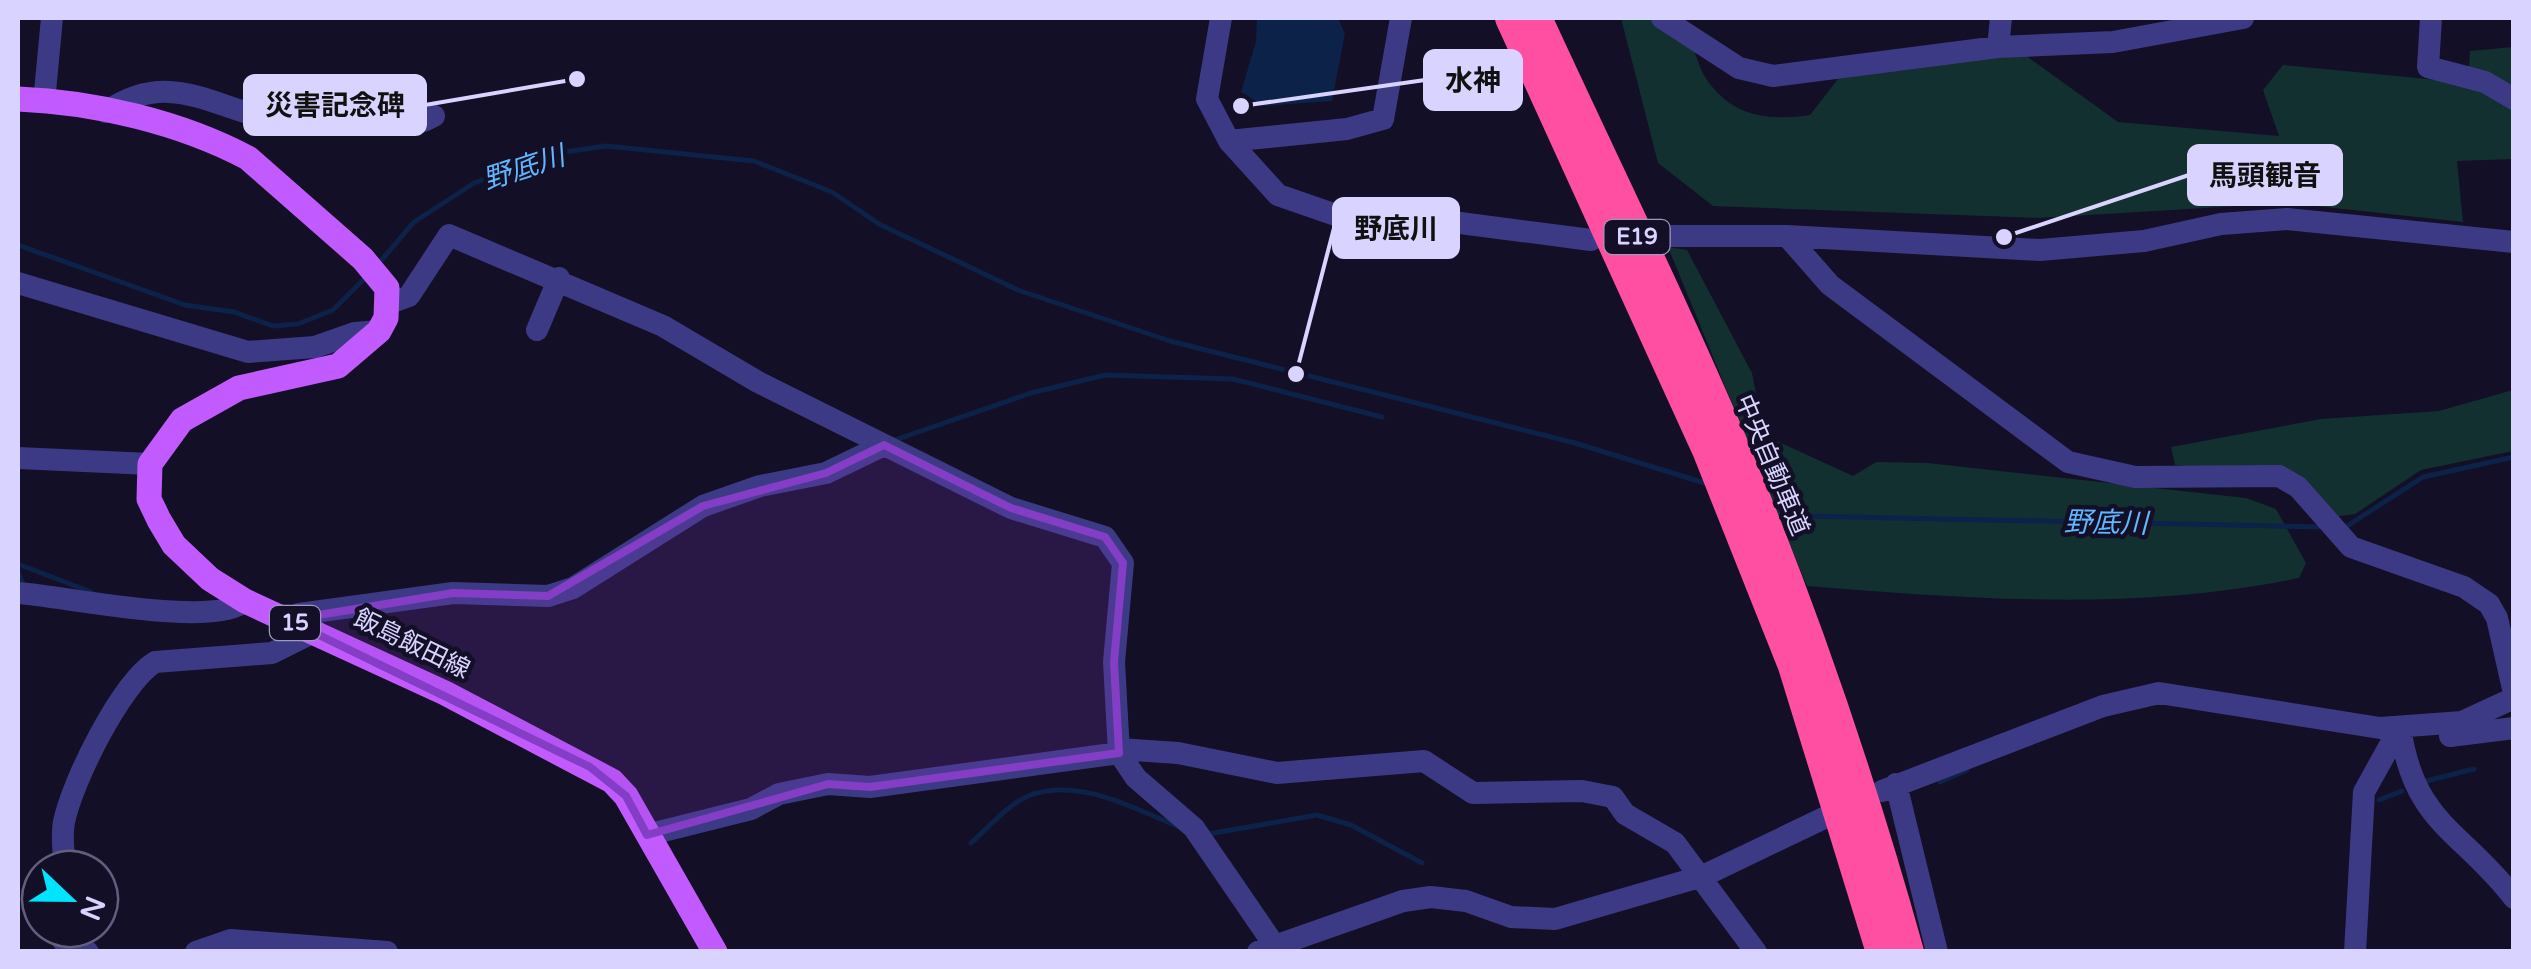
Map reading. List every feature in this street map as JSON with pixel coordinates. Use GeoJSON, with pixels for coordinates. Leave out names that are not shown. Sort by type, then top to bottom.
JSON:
{"type":"FeatureCollection","features":[{"type":"Feature","properties":{"kind":"highway","name":"E19"},"geometry":{"type":"LineString","coordinates":[[1510,18],[1706,450],[1793,666],[1881,952]]}},
{"type":"Feature","properties":{"kind":"highway","name":"中央自動車道"},"geometry":{"type":"LineString","coordinates":[[1537,18],[1738,456],[1830,698],[1909,952]]}},
{"type":"Feature","properties":{"kind":"main road"},"geometry":{"type":"LineString","coordinates":[[18,99],[106,112],[177,128],[248,158],[363,259],[388,295],[378,331],[338,366],[239,388],[205,404],[182,420],[150,464]]}},
{"type":"Feature","properties":{"kind":"main road","name":"飯島飯田線"},"geometry":{"type":"LineString","coordinates":[[150,464],[148,500],[174,545],[210,579],[245,601],[316,631],[612,781],[715,952]]}},
{"type":"Feature","properties":{"kind":"street"},"geometry":{"type":"LineString","coordinates":[[44,102],[52,18]]}},
{"type":"Feature","properties":{"kind":"street"},"geometry":{"type":"LineString","coordinates":[[1221,18],[1206,99],[1229,140],[1278,194],[1359,222],[1422,218],[1591,240]]}},
{"type":"Feature","properties":{"kind":"street"},"geometry":{"type":"LineString","coordinates":[[1229,140],[1347,129],[1383,119],[1401,18]]}},
{"type":"Feature","properties":{"kind":"street"},"geometry":{"type":"LineString","coordinates":[[1662,18],[1738,68],[1772,76],[1998,46],[2113,42],[2243,18]]}},
{"type":"Feature","properties":{"kind":"street"},"geometry":{"type":"LineString","coordinates":[[1998,46],[2001,18]]}},
{"type":"Feature","properties":{"kind":"street"},"geometry":{"type":"LineString","coordinates":[[2431,18],[2428,67],[2485,82],[2514,99]]}},
{"type":"Feature","properties":{"kind":"street"},"geometry":{"type":"LineString","coordinates":[[106,112],[143,95],[196,93],[276,120],[424,122],[434,116]]}},
{"type":"Feature","properties":{"kind":"street"},"geometry":{"type":"LineString","coordinates":[[1663,236],[1787,236],[2040,250],[2144,241],[2221,224],[2287,219],[2514,242]]}},
{"type":"Feature","properties":{"kind":"street"},"geometry":{"type":"LineString","coordinates":[[388,295],[410,296],[449,234],[664,326],[758,382],[1011,508],[1105,537],[1123,563],[1114,662],[1119,751],[1136,778],[1194,828],[1270,950],[1403,901],[1449,897],[1510,917],[1555,919],[1703,876],[1824,818]]}},
{"type":"Feature","properties":{"kind":"street"},"geometry":{"type":"LineString","coordinates":[[1787,236],[1830,285],[2068,462],[2135,477],[2278,476],[2298,487],[2351,547],[2464,587],[2489,604],[2496,618],[2514,696],[2462,722],[2372,728],[2159,693],[2103,706],[1889,787],[1938,952]]}},
{"type":"Feature","properties":{"kind":"street"},"geometry":{"type":"LineString","coordinates":[[537,330],[558,278]]}},
{"type":"Feature","properties":{"kind":"street"},"geometry":{"type":"LineString","coordinates":[[18,284],[248,352],[315,347],[355,333],[378,331]]}},
{"type":"Feature","properties":{"kind":"street"},"geometry":{"type":"LineString","coordinates":[[288,620],[300,614],[453,593],[548,596],[573,588],[703,506],[760,486],[826,473],[884,445]]}},
{"type":"Feature","properties":{"kind":"street"},"geometry":{"type":"LineString","coordinates":[[18,458],[150,464]]}},
{"type":"Feature","properties":{"kind":"street"},"geometry":{"type":"LineString","coordinates":[[18,592],[192,614],[237,608],[245,601]]}},
{"type":"Feature","properties":{"kind":"street"},"geometry":{"type":"LineString","coordinates":[[64,849],[62,826],[71,797],[126,691],[144,669],[155,662],[272,653],[316,631]]}},
{"type":"Feature","properties":{"kind":"street"},"geometry":{"type":"LineString","coordinates":[[2400,727],[2419,738],[2514,728]]}},
{"type":"Feature","properties":{"kind":"street"},"geometry":{"type":"LineString","coordinates":[[2400,727],[2406,769],[2426,804],[2514,898]]}},
{"type":"Feature","properties":{"kind":"street"},"geometry":{"type":"LineString","coordinates":[[2355,952],[2364,792],[2400,727]]}},
{"type":"Feature","properties":{"kind":"street"},"geometry":{"type":"LineString","coordinates":[[647,834],[751,809],[780,794],[801,793],[828,784],[870,786],[1119,751],[1178,753],[1277,773],[1424,760],[1473,792],[1582,792],[1612,797],[1626,814],[1675,843],[1756,952]]}},
{"type":"Feature","properties":{"kind":"street"},"geometry":{"type":"LineString","coordinates":[[196,952],[231,940],[388,952]]}},
{"type":"Feature","properties":{"kind":"highlighted area"},"geometry":{"type":"Polygon","coordinates":[[[884,445],[1011,508],[1105,537],[1123,563],[1114,662],[1119,753],[870,787],[828,784],[647,835],[626,796],[590,767],[288,620],[453,593],[548,596],[703,506],[826,473],[884,445]]]}},
{"type":"Feature","properties":{"kind":"green space"},"geometry":{"type":"Polygon","coordinates":[[[1621,18],[1655,21],[1679,31],[1717,92],[1753,114],[1810,115],[1841,75],[2025,55],[2118,122],[2279,136],[2263,90],[2283,65],[2468,83],[2470,51],[2513,47],[2513,159],[2457,161],[2463,222],[2288,203],[2039,218],[1713,206],[1658,163],[1621,18]]]}},
{"type":"Feature","properties":{"kind":"green space"},"geometry":{"type":"Polygon","coordinates":[[[1668,247],[1687,250],[1752,373],[1764,435],[1853,476],[1876,462],[1928,463],[2246,498],[2276,509],[2306,563],[2299,578],[2238,589],[2115,599],[1992,598],[1807,586],[1668,247]]]}},
{"type":"Feature","properties":{"kind":"green space"},"geometry":{"type":"Polygon","coordinates":[[[2513,390],[2513,451],[2421,470],[2355,514],[2327,518],[2292,476],[2175,465],[2171,447],[2321,419],[2439,411],[2513,390]]]}},
{"type":"Feature","properties":{"kind":"water"},"geometry":{"type":"Polygon","coordinates":[[[1257,18],[1338,18],[1345,34],[1332,101],[1263,106],[1241,92],[1256,41],[1257,18]]]}},
{"type":"Feature","properties":{"kind":"waterway","name":"野底川"},"geometry":{"type":"LineString","coordinates":[[379,263],[414,222],[474,183],[557,153],[606,146],[754,161],[832,192],[879,224],[1018,290],[1170,341],[1575,443],[1708,484]]}},
{"type":"Feature","properties":{"kind":"waterway","name":"野底川"},"geometry":{"type":"LineString","coordinates":[[18,245],[185,305],[234,312],[273,326],[298,324],[333,310],[368,275]]}},
{"type":"Feature","properties":{"kind":"waterway"},"geometry":{"type":"LineString","coordinates":[[895,440],[1031,393],[1105,375],[1233,379],[1382,417]]}},
{"type":"Feature","properties":{"kind":"waterway","name":"野底川"},"geometry":{"type":"LineString","coordinates":[[2344,528],[2423,477],[2514,457]]}},
{"type":"Feature","properties":{"kind":"waterway","name":"野底川"},"geometry":{"type":"LineString","coordinates":[[1771,506],[1802,516],[2323,527]]}},
{"type":"Feature","properties":{"kind":"waterway"},"geometry":{"type":"LineString","coordinates":[[18,564],[91,592]]}},
{"type":"Feature","properties":{"kind":"waterway"},"geometry":{"type":"LineString","coordinates":[[18,572],[24,587]]}},
{"type":"Feature","properties":{"kind":"waterway"},"geometry":{"type":"LineString","coordinates":[[2426,781],[2474,769]]}},
{"type":"Feature","properties":{"kind":"waterway"},"geometry":{"type":"LineString","coordinates":[[1940,782],[1967,770]]}},
{"type":"Feature","properties":{"kind":"waterway"},"geometry":{"type":"LineString","coordinates":[[971,843],[1016,803],[1051,790],[1107,798],[1177,826]]}},
{"type":"Feature","properties":{"kind":"waterway"},"geometry":{"type":"LineString","coordinates":[[2379,800],[2402,791]]}},
{"type":"Feature","properties":{"kind":"waterway"},"geometry":{"type":"LineString","coordinates":[[1208,834],[1317,815],[1351,825],[1422,863]]}},
{"type":"Feature","properties":{"kind":"place","name":"災害記念碑"},"geometry":{"type":"Point","coordinates":[577,79]}},
{"type":"Feature","properties":{"kind":"place","name":"水神"},"geometry":{"type":"Point","coordinates":[1241,106]}},
{"type":"Feature","properties":{"kind":"place","name":"馬頭観音"},"geometry":{"type":"Point","coordinates":[2004,237]}},
{"type":"Feature","properties":{"kind":"place","name":"野底川"},"geometry":{"type":"Point","coordinates":[1296,374]}}]}
